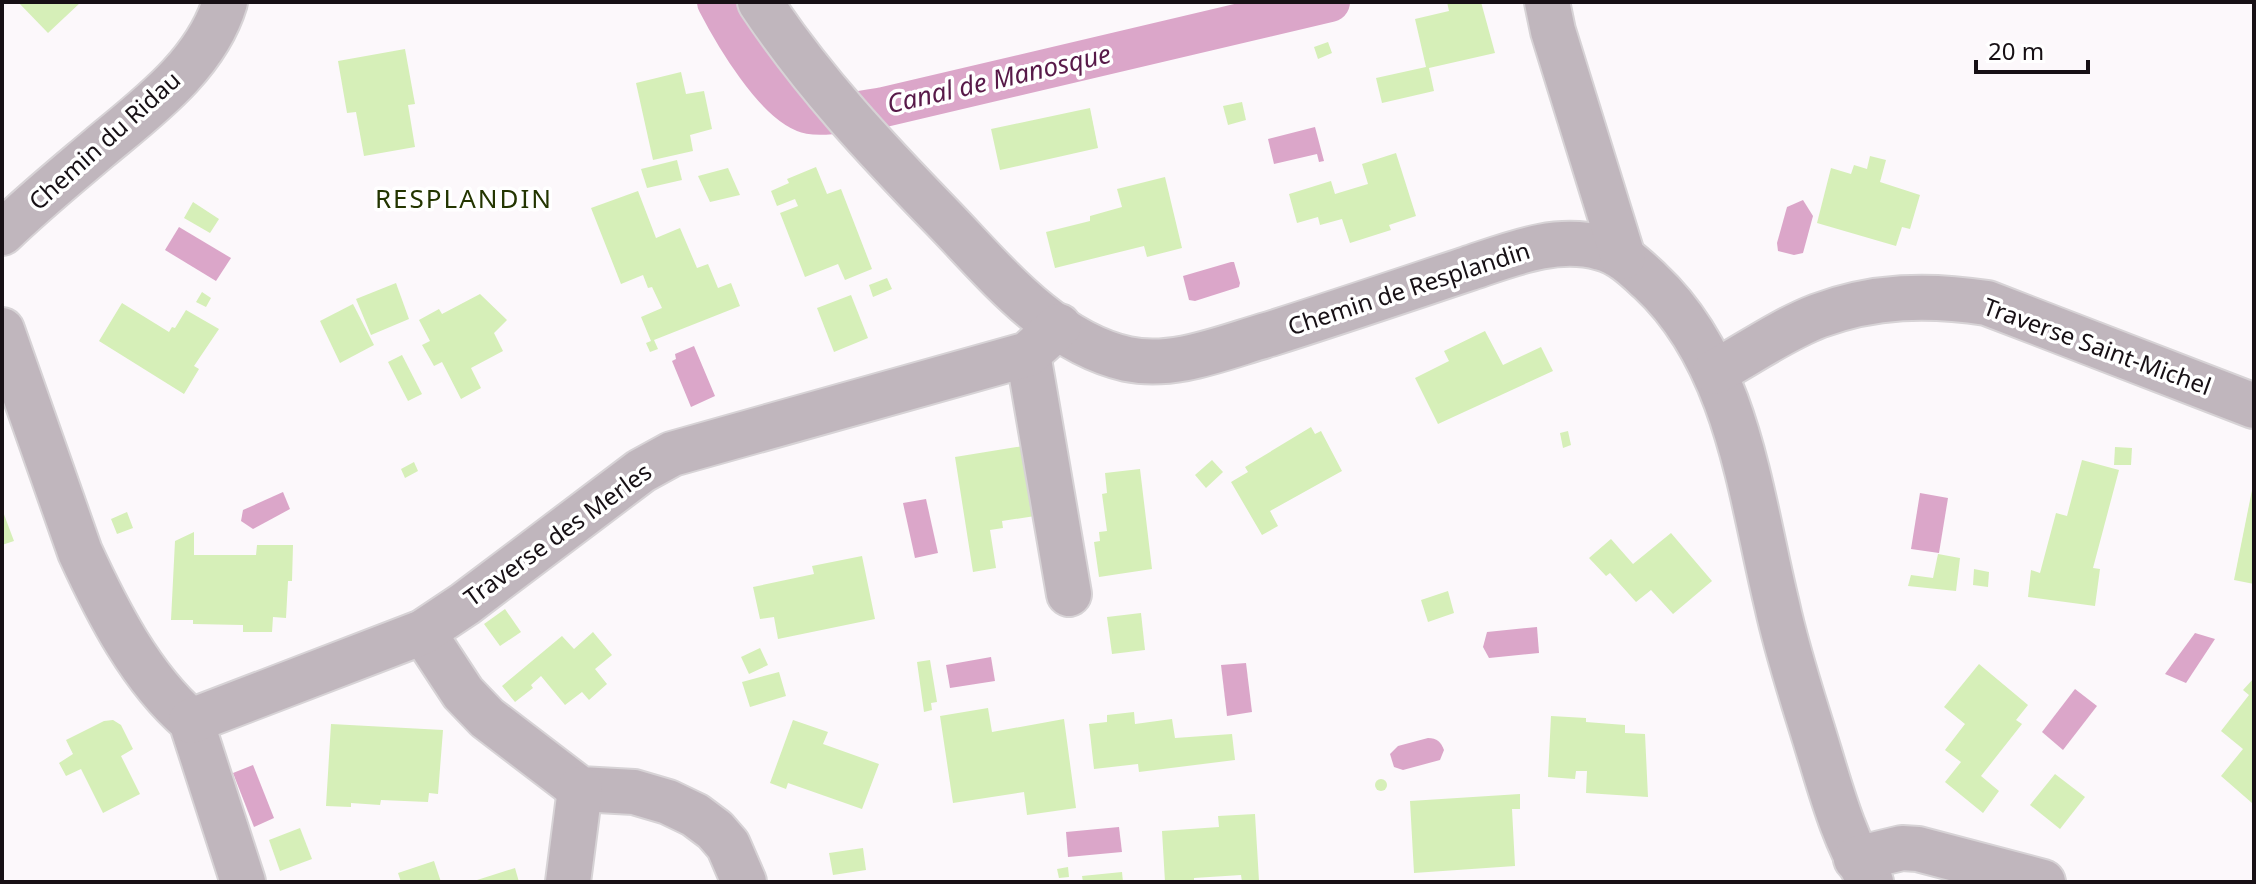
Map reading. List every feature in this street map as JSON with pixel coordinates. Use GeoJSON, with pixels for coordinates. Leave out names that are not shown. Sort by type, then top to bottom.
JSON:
{"type":"FeatureCollection","features":[{"type":"Feature","properties":{"kind":"street","name":"Chemin du Ridau"},"geometry":{"type":"LineString","coordinates":[[2,233],[152,104],[212,33],[225,2]]}},
{"type":"Feature","properties":{"kind":"street","name":"Chemin de Resplandin"},"geometry":{"type":"LineString","coordinates":[[760,2],[825,91],[859,131],[1017,294],[1043,340],[1086,343],[1123,358],[1180,359],[1320,318],[1530,248],[1582,244],[1603,248],[1623,257],[1676,306],[1715,372],[1738,436],[1784,637],[1827,778],[1864,870]]}},
{"type":"Feature","properties":{"kind":"street"},"geometry":{"type":"LineString","coordinates":[[1547,2],[1553,31],[1623,257]]}},
{"type":"Feature","properties":{"kind":"street","name":"Traverse Saint-Michel"},"geometry":{"type":"LineString","coordinates":[[1715,372],[1814,318],[1838,309],[1919,296],[1946,297],[1987,303],[2254,406]]}},
{"type":"Feature","properties":{"kind":"street"},"geometry":{"type":"LineString","coordinates":[[2,330],[80,552],[92,579],[154,682],[191,721],[243,882]]}},
{"type":"Feature","properties":{"kind":"street"},"geometry":{"type":"LineString","coordinates":[[1043,340],[1069,594]]}},
{"type":"Feature","properties":{"kind":"street","name":"Traverse des Merles"},"geometry":{"type":"LineString","coordinates":[[191,721],[423,632],[641,471],[672,454],[1043,340]]}},
{"type":"Feature","properties":{"kind":"street"},"geometry":{"type":"LineString","coordinates":[[423,632],[474,705],[580,789],[634,792],[668,802],[695,815],[728,845],[744,882]]}},
{"type":"Feature","properties":{"kind":"street"},"geometry":{"type":"LineString","coordinates":[[568,882],[580,789]]}},
{"type":"Feature","properties":{"kind":"street"},"geometry":{"type":"LineString","coordinates":[[1864,870],[1902,848],[1918,849],[2043,882]]}},
{"type":"Feature","properties":{"kind":"shaded area"},"geometry":{"type":"Polygon","coordinates":[[[1315,127],[1324,161],[1319,162],[1317,154],[1274,164],[1268,139],[1315,127]]]}},
{"type":"Feature","properties":{"kind":"shaded area"},"geometry":{"type":"Polygon","coordinates":[[[1803,200],[1813,216],[1803,253],[1794,255],[1778,251],[1777,243],[1787,207],[1803,200]]]}},
{"type":"Feature","properties":{"kind":"shaded area"},"geometry":{"type":"Polygon","coordinates":[[[179,227],[231,258],[216,281],[165,250],[179,227]]]}},
{"type":"Feature","properties":{"kind":"shaded area"},"geometry":{"type":"Polygon","coordinates":[[[1234,262],[1239,287],[1195,301],[1189,300],[1183,276],[1234,262]]]}},
{"type":"Feature","properties":{"kind":"shaded area"},"geometry":{"type":"Polygon","coordinates":[[[694,346],[715,396],[691,407],[672,361],[676,359],[675,354],[694,346]]]}},
{"type":"Feature","properties":{"kind":"shaded area"},"geometry":{"type":"Polygon","coordinates":[[[283,492],[290,509],[253,529],[241,521],[243,510],[283,492]]]}},
{"type":"Feature","properties":{"kind":"shaded area"},"geometry":{"type":"Polygon","coordinates":[[[1920,493],[1948,498],[1939,553],[1911,549],[1920,493]]]}},
{"type":"Feature","properties":{"kind":"shaded area"},"geometry":{"type":"Polygon","coordinates":[[[926,499],[938,553],[915,558],[903,503],[926,499]]]}},
{"type":"Feature","properties":{"kind":"shaded area"},"geometry":{"type":"Polygon","coordinates":[[[1537,627],[1539,653],[1489,658],[1483,647],[1487,632],[1537,627]]]}},
{"type":"Feature","properties":{"kind":"shaded area"},"geometry":{"type":"Polygon","coordinates":[[[2195,633],[2215,639],[2186,683],[2165,674],[2195,633]]]}},
{"type":"Feature","properties":{"kind":"shaded area"},"geometry":{"type":"Polygon","coordinates":[[[991,657],[995,681],[950,688],[946,665],[991,657]]]}},
{"type":"Feature","properties":{"kind":"shaded area"},"geometry":{"type":"Polygon","coordinates":[[[1246,663],[1252,712],[1227,716],[1221,665],[1246,663]]]}},
{"type":"Feature","properties":{"kind":"shaded area"},"geometry":{"type":"Polygon","coordinates":[[[2075,689],[2097,706],[2063,750],[2042,732],[2075,689]]]}},
{"type":"Feature","properties":{"kind":"shaded area"},"geometry":{"type":"Polygon","coordinates":[[[1428,738],[1442,745],[1444,750],[1440,760],[1403,770],[1394,767],[1390,754],[1398,746],[1428,738]]]}},
{"type":"Feature","properties":{"kind":"shaded area"},"geometry":{"type":"Polygon","coordinates":[[[253,765],[274,818],[254,827],[233,773],[253,765]]]}},
{"type":"Feature","properties":{"kind":"shaded area"},"geometry":{"type":"Polygon","coordinates":[[[1119,827],[1122,852],[1068,857],[1066,832],[1119,827]]]}},
{"type":"Feature","properties":{"kind":"building"},"geometry":{"type":"Polygon","coordinates":[[[18,2],[81,2],[48,33],[18,2]]]}},
{"type":"Feature","properties":{"kind":"building"},"geometry":{"type":"Polygon","coordinates":[[[1447,2],[1481,2],[1495,53],[1429,68],[1434,91],[1382,103],[1376,78],[1426,67],[1415,19],[1449,11],[1447,2]]]}},
{"type":"Feature","properties":{"kind":"building"},"geometry":{"type":"Polygon","coordinates":[[[1328,42],[1332,53],[1318,59],[1314,47],[1328,42]]]}},
{"type":"Feature","properties":{"kind":"building"},"geometry":{"type":"Polygon","coordinates":[[[405,49],[415,104],[408,105],[415,147],[364,156],[356,112],[347,113],[338,61],[405,49]]]}},
{"type":"Feature","properties":{"kind":"building"},"geometry":{"type":"Polygon","coordinates":[[[681,72],[686,94],[704,91],[712,129],[690,135],[693,151],[653,160],[636,83],[681,72]]]}},
{"type":"Feature","properties":{"kind":"building"},"geometry":{"type":"Polygon","coordinates":[[[1242,102],[1246,120],[1228,125],[1223,106],[1242,102]]]}},
{"type":"Feature","properties":{"kind":"building"},"geometry":{"type":"Polygon","coordinates":[[[1090,108],[1098,148],[1000,170],[991,129],[1090,108]]]}},
{"type":"Feature","properties":{"kind":"building"},"geometry":{"type":"Polygon","coordinates":[[[1396,153],[1416,216],[1389,225],[1391,230],[1350,243],[1342,219],[1320,225],[1318,217],[1297,223],[1289,194],[1331,181],[1335,194],[1368,184],[1362,164],[1396,153]]]}},
{"type":"Feature","properties":{"kind":"building"},"geometry":{"type":"Polygon","coordinates":[[[1870,156],[1886,160],[1880,182],[1920,195],[1910,229],[1902,227],[1896,246],[1817,223],[1831,168],[1851,174],[1854,165],[1867,169],[1870,156]]]}},
{"type":"Feature","properties":{"kind":"building"},"geometry":{"type":"Polygon","coordinates":[[[677,160],[682,180],[647,188],[641,169],[677,160]]]}},
{"type":"Feature","properties":{"kind":"building"},"geometry":{"type":"Polygon","coordinates":[[[816,167],[827,194],[841,189],[872,269],[845,280],[838,264],[805,277],[780,213],[798,206],[795,199],[777,206],[771,191],[789,183],[787,179],[816,167]]]}},
{"type":"Feature","properties":{"kind":"building"},"geometry":{"type":"Polygon","coordinates":[[[728,168],[740,195],[710,202],[698,176],[728,168]]]}},
{"type":"Feature","properties":{"kind":"building"},"geometry":{"type":"Polygon","coordinates":[[[1165,177],[1182,248],[1147,257],[1144,246],[1055,268],[1046,232],[1090,221],[1090,216],[1122,207],[1117,189],[1165,177]]]}},
{"type":"Feature","properties":{"kind":"building"},"geometry":{"type":"Polygon","coordinates":[[[638,191],[656,238],[680,228],[697,268],[708,264],[718,288],[731,283],[740,306],[654,340],[658,349],[650,352],[646,343],[651,341],[641,317],[662,308],[643,275],[621,284],[591,208],[638,191]]]}},
{"type":"Feature","properties":{"kind":"building"},"geometry":{"type":"Polygon","coordinates":[[[193,202],[219,219],[210,233],[184,218],[193,202]]]}},
{"type":"Feature","properties":{"kind":"building"},"geometry":{"type":"Polygon","coordinates":[[[887,278],[892,289],[873,297],[869,285],[887,278]]]}},
{"type":"Feature","properties":{"kind":"building"},"geometry":{"type":"Polygon","coordinates":[[[396,283],[409,319],[371,335],[356,299],[396,283]]]}},
{"type":"Feature","properties":{"kind":"building"},"geometry":{"type":"Polygon","coordinates":[[[202,292],[211,298],[206,307],[196,302],[202,292]]]}},
{"type":"Feature","properties":{"kind":"building"},"geometry":{"type":"Polygon","coordinates":[[[480,294],[507,320],[494,333],[503,351],[471,368],[481,388],[461,399],[442,362],[434,366],[422,345],[430,341],[419,320],[439,309],[442,314],[480,294]]]}},
{"type":"Feature","properties":{"kind":"building"},"geometry":{"type":"Polygon","coordinates":[[[851,295],[868,338],[834,352],[817,308],[851,295]]]}},
{"type":"Feature","properties":{"kind":"building"},"geometry":{"type":"Polygon","coordinates":[[[122,303],[169,332],[186,310],[219,329],[194,366],[199,369],[184,394],[99,341],[122,303]]]}},
{"type":"Feature","properties":{"kind":"building"},"geometry":{"type":"Polygon","coordinates":[[[353,304],[374,345],[340,363],[320,321],[353,304]]]}},
{"type":"Feature","properties":{"kind":"building"},"geometry":{"type":"Polygon","coordinates":[[[1485,331],[1503,365],[1541,347],[1553,371],[1438,424],[1415,378],[1449,361],[1444,351],[1485,331]]]}},
{"type":"Feature","properties":{"kind":"building"},"geometry":{"type":"Polygon","coordinates":[[[402,355],[422,394],[408,401],[388,362],[402,355]]]}},
{"type":"Feature","properties":{"kind":"building"},"geometry":{"type":"Polygon","coordinates":[[[1311,427],[1315,434],[1321,431],[1342,471],[1270,511],[1278,526],[1262,535],[1231,482],[1248,472],[1245,467],[1311,427]]]}},
{"type":"Feature","properties":{"kind":"building"},"geometry":{"type":"Polygon","coordinates":[[[1568,431],[1571,445],[1563,448],[1560,433],[1568,431]]]}},
{"type":"Feature","properties":{"kind":"building"},"geometry":{"type":"Polygon","coordinates":[[[1023,446],[1035,516],[1002,521],[1003,528],[990,530],[996,568],[973,572],[955,457],[1023,446]]]}},
{"type":"Feature","properties":{"kind":"building"},"geometry":{"type":"Polygon","coordinates":[[[2115,447],[2132,448],[2131,465],[2114,465],[2115,447]]]}},
{"type":"Feature","properties":{"kind":"building"},"geometry":{"type":"Polygon","coordinates":[[[1212,460],[1223,472],[1206,488],[1195,475],[1212,460]]]}},
{"type":"Feature","properties":{"kind":"building"},"geometry":{"type":"Polygon","coordinates":[[[2082,460],[2119,470],[2093,568],[2100,569],[2095,606],[2028,597],[2031,570],[2040,573],[2056,513],[2067,516],[2082,460]]]}},
{"type":"Feature","properties":{"kind":"building"},"geometry":{"type":"Polygon","coordinates":[[[414,462],[418,471],[405,478],[401,469],[414,462]]]}},
{"type":"Feature","properties":{"kind":"building"},"geometry":{"type":"Polygon","coordinates":[[[1140,469],[1152,569],[1099,577],[1094,542],[1100,541],[1099,532],[1107,531],[1102,494],[1107,493],[1105,473],[1140,469]]]}},
{"type":"Feature","properties":{"kind":"building"},"geometry":{"type":"Polygon","coordinates":[[[2254,486],[2254,584],[2234,580],[2254,486]]]}},
{"type":"Feature","properties":{"kind":"building"},"geometry":{"type":"Polygon","coordinates":[[[2,509],[14,541],[2,545],[2,509]]]}},
{"type":"Feature","properties":{"kind":"building"},"geometry":{"type":"Polygon","coordinates":[[[127,512],[133,528],[117,534],[111,519],[127,512]]]}},
{"type":"Feature","properties":{"kind":"building"},"geometry":{"type":"Polygon","coordinates":[[[194,532],[194,555],[256,555],[257,545],[293,545],[292,581],[288,581],[286,618],[273,617],[272,632],[243,632],[243,625],[193,624],[193,620],[171,620],[175,541],[194,532]]]}},
{"type":"Feature","properties":{"kind":"building"},"geometry":{"type":"Polygon","coordinates":[[[1671,533],[1712,581],[1673,614],[1651,590],[1636,602],[1610,573],[1606,576],[1589,558],[1611,539],[1633,564],[1671,533]]]}},
{"type":"Feature","properties":{"kind":"building"},"geometry":{"type":"Polygon","coordinates":[[[1938,554],[1960,558],[1956,591],[1908,586],[1911,575],[1933,578],[1938,554]]]}},
{"type":"Feature","properties":{"kind":"building"},"geometry":{"type":"Polygon","coordinates":[[[862,556],[875,619],[778,639],[774,617],[760,619],[753,587],[814,574],[812,566],[862,556]]]}},
{"type":"Feature","properties":{"kind":"building"},"geometry":{"type":"Polygon","coordinates":[[[1974,569],[1989,572],[1988,587],[1973,585],[1974,569]]]}},
{"type":"Feature","properties":{"kind":"building"},"geometry":{"type":"Polygon","coordinates":[[[1448,591],[1454,613],[1428,622],[1421,600],[1448,591]]]}},
{"type":"Feature","properties":{"kind":"building"},"geometry":{"type":"Polygon","coordinates":[[[505,609],[521,632],[500,646],[484,624],[505,609]]]}},
{"type":"Feature","properties":{"kind":"building"},"geometry":{"type":"Polygon","coordinates":[[[1141,613],[1145,650],[1112,654],[1107,617],[1141,613]]]}},
{"type":"Feature","properties":{"kind":"building"},"geometry":{"type":"Polygon","coordinates":[[[593,632],[612,655],[595,669],[607,684],[589,700],[582,692],[565,705],[541,676],[531,685],[533,688],[515,702],[502,686],[562,636],[574,649],[593,632]]]}},
{"type":"Feature","properties":{"kind":"building"},"geometry":{"type":"Polygon","coordinates":[[[760,648],[768,665],[749,674],[741,657],[760,648]]]}},
{"type":"Feature","properties":{"kind":"building"},"geometry":{"type":"Polygon","coordinates":[[[930,660],[937,702],[931,703],[932,710],[924,712],[917,662],[930,660]]]}},
{"type":"Feature","properties":{"kind":"building"},"geometry":{"type":"Polygon","coordinates":[[[1979,664],[2028,705],[2016,720],[2022,724],[1981,776],[1999,791],[1983,813],[1945,782],[1961,762],[1945,750],[1965,724],[1944,707],[1979,664]]]}},
{"type":"Feature","properties":{"kind":"building"},"geometry":{"type":"Polygon","coordinates":[[[779,672],[786,696],[750,707],[742,682],[779,672]]]}},
{"type":"Feature","properties":{"kind":"building"},"geometry":{"type":"Polygon","coordinates":[[[2254,678],[2252,803],[2221,776],[2243,749],[2221,731],[2249,695],[2243,690],[2254,678]]]}},
{"type":"Feature","properties":{"kind":"building"},"geometry":{"type":"Polygon","coordinates":[[[988,708],[992,732],[1064,719],[1076,808],[1027,815],[1024,792],[953,803],[940,716],[988,708]]]}},
{"type":"Feature","properties":{"kind":"building"},"geometry":{"type":"Polygon","coordinates":[[[1134,712],[1135,724],[1172,719],[1175,738],[1232,734],[1235,760],[1139,772],[1138,764],[1094,769],[1089,724],[1107,722],[1107,715],[1134,712]]]}},
{"type":"Feature","properties":{"kind":"building"},"geometry":{"type":"Polygon","coordinates":[[[1551,716],[1625,725],[1625,733],[1645,734],[1648,797],[1586,793],[1587,771],[1576,771],[1575,779],[1548,777],[1551,716]]]}},
{"type":"Feature","properties":{"kind":"building"},"geometry":{"type":"Polygon","coordinates":[[[113,720],[121,725],[133,749],[121,756],[140,794],[103,813],[81,769],[66,776],[59,763],[73,754],[66,740],[104,721],[113,720]]]}},
{"type":"Feature","properties":{"kind":"building"},"geometry":{"type":"Polygon","coordinates":[[[793,720],[828,732],[823,744],[879,764],[862,809],[788,783],[786,789],[770,783],[793,720]]]}},
{"type":"Feature","properties":{"kind":"building"},"geometry":{"type":"Polygon","coordinates":[[[331,724],[443,730],[438,794],[429,793],[428,802],[381,800],[380,805],[351,803],[351,807],[326,806],[331,724]]]}},
{"type":"Feature","properties":{"kind":"building"},"geometry":{"type":"Polygon","coordinates":[[[2055,774],[2085,797],[2060,829],[2030,805],[2055,774]]]}},
{"type":"Feature","properties":{"kind":"building"},"geometry":{"type":"Polygon","coordinates":[[[1381,779],[1387,785],[1381,791],[1375,785],[1381,779]]]}},
{"type":"Feature","properties":{"kind":"building"},"geometry":{"type":"Polygon","coordinates":[[[1520,794],[1520,809],[1512,809],[1515,866],[1414,873],[1410,801],[1520,794]]]}},
{"type":"Feature","properties":{"kind":"building"},"geometry":{"type":"Polygon","coordinates":[[[1255,814],[1259,881],[1242,882],[1241,875],[1194,878],[1194,882],[1165,882],[1162,831],[1219,827],[1218,816],[1255,814]]]}},
{"type":"Feature","properties":{"kind":"building"},"geometry":{"type":"Polygon","coordinates":[[[300,828],[312,859],[280,871],[269,840],[300,828]]]}},
{"type":"Feature","properties":{"kind":"building"},"geometry":{"type":"Polygon","coordinates":[[[863,848],[866,870],[833,875],[829,853],[863,848]]]}},
{"type":"Feature","properties":{"kind":"building"},"geometry":{"type":"Polygon","coordinates":[[[434,861],[441,882],[401,882],[398,873],[434,861]]]}},
{"type":"Feature","properties":{"kind":"building"},"geometry":{"type":"Polygon","coordinates":[[[1068,867],[1069,877],[1059,878],[1057,869],[1068,867]]]}},
{"type":"Feature","properties":{"kind":"building"},"geometry":{"type":"Polygon","coordinates":[[[515,868],[519,882],[474,882],[474,881],[515,868]]]}},
{"type":"Feature","properties":{"kind":"building"},"geometry":{"type":"Polygon","coordinates":[[[1122,872],[1123,882],[1083,882],[1082,876],[1122,872]]]}},
{"type":"Feature","properties":{"kind":"waterway","name":"Canal de Manosque"},"geometry":{"type":"LineString","coordinates":[[717,2],[744,49],[770,84],[797,109],[817,115],[884,107],[1330,2]]}},
{"type":"Feature","properties":{"kind":"district","name":"RESPLANDIN"},"geometry":{"type":"Point","coordinates":[464,199]}}]}
